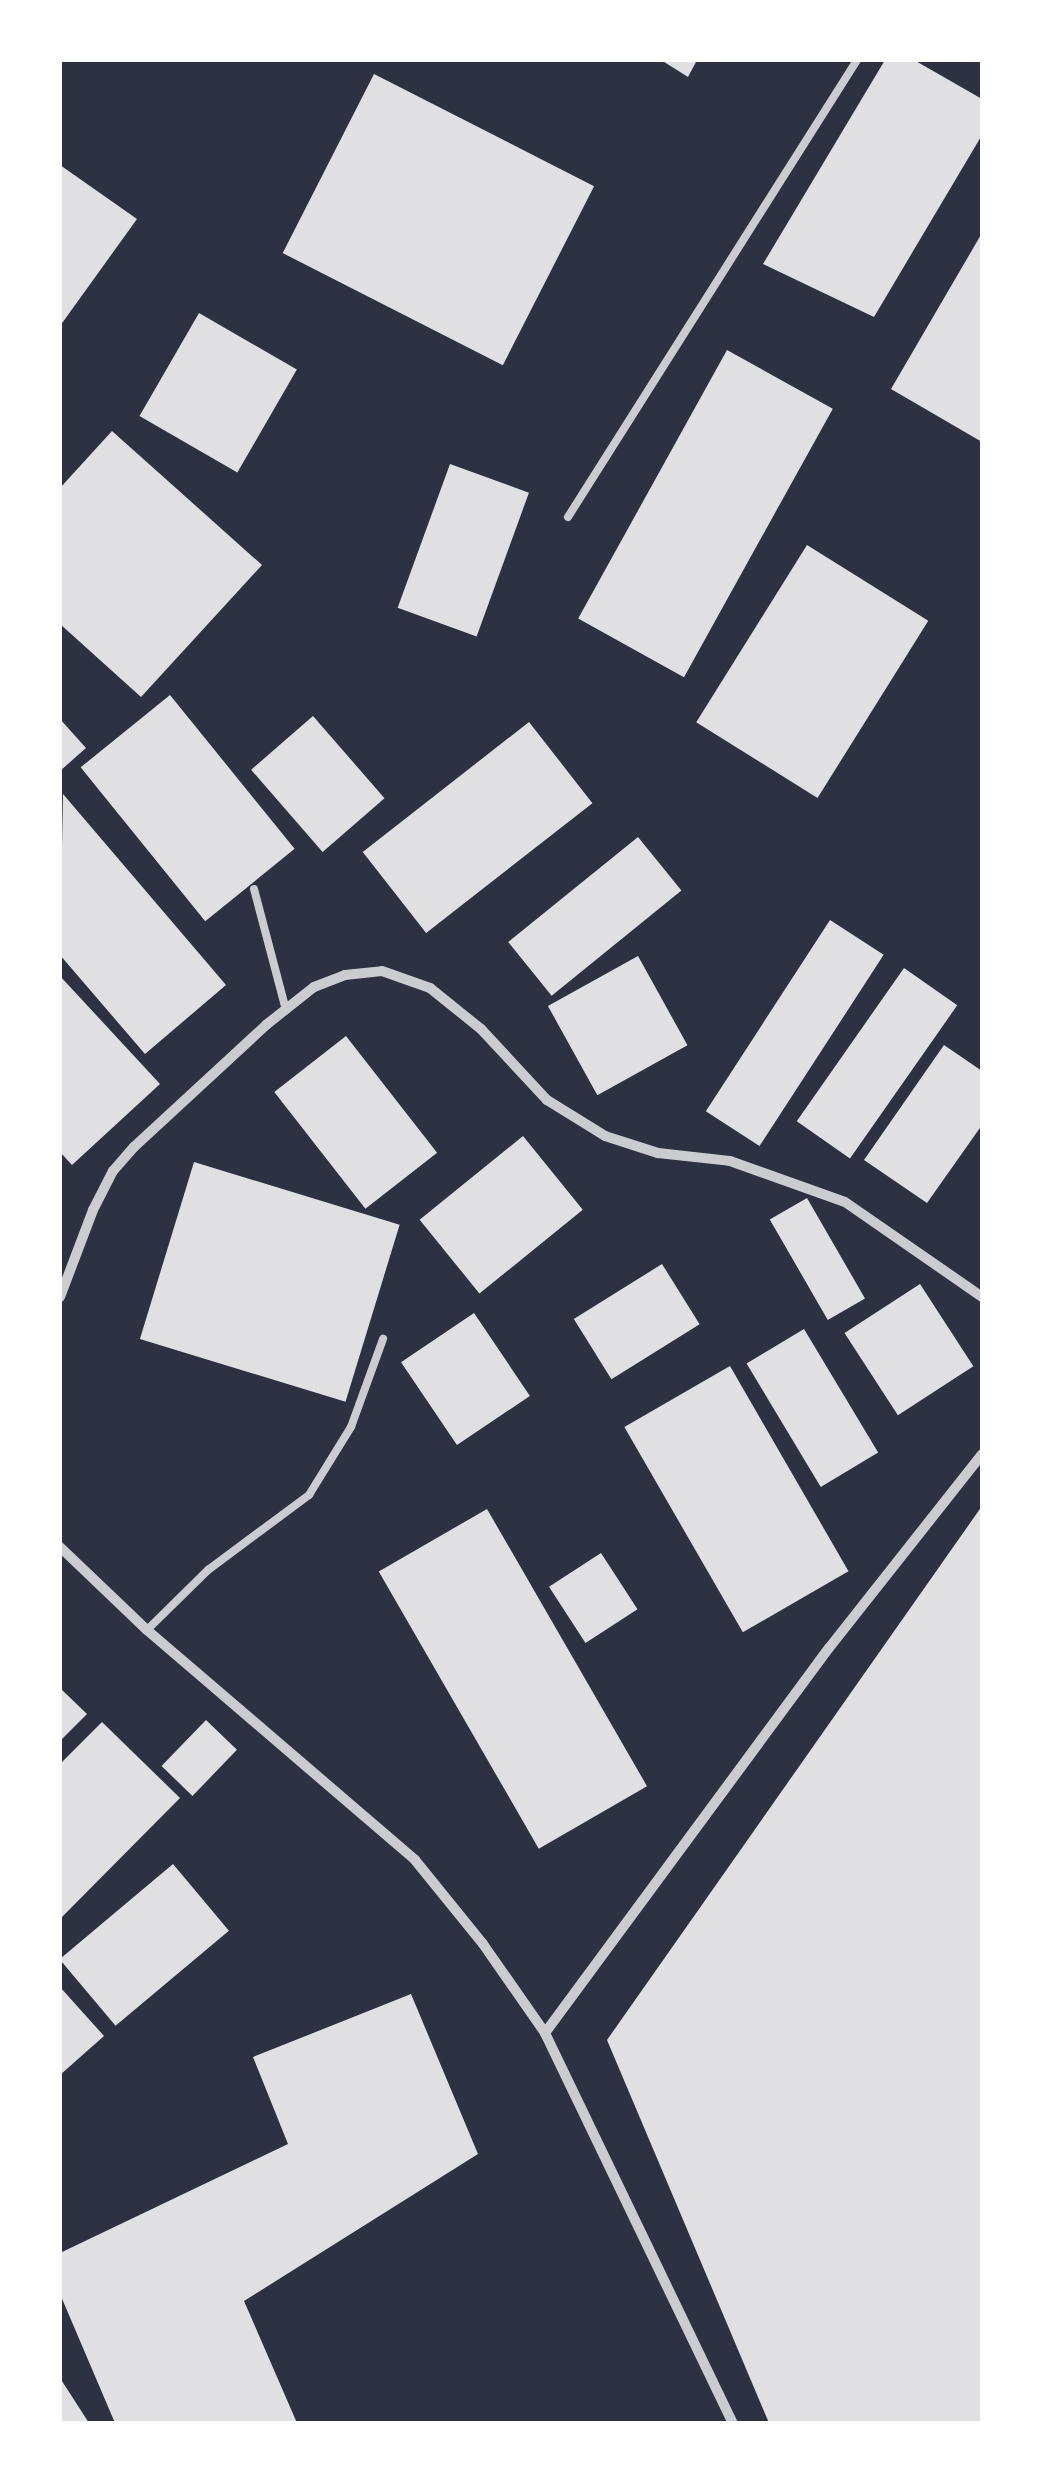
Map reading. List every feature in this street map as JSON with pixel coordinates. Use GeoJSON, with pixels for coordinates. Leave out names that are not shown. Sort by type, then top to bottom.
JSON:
{"type":"FeatureCollection","features":[{"type":"Feature","properties":{"kind":"street"},"geometry":{"type":"LineString","coordinates":[[60,1297],[92,1210],[113,1171],[314,988],[345,975],[382,971],[430,988],[481,1029],[547,1100],[605,1136],[658,1153],[730,1161],[845,1202],[982,1297]]}},
{"type":"Feature","properties":{"kind":"street"},"geometry":{"type":"LineString","coordinates":[[545,2033],[830,1648],[982,1454]]}},
{"type":"Feature","properties":{"kind":"street"},"geometry":{"type":"LineString","coordinates":[[60,1547],[147,1630],[414,1860],[483,1944],[545,2033],[733,2423]]}},
{"type":"Feature","properties":{"kind":"lane"},"geometry":{"type":"LineString","coordinates":[[568,518],[857,60]]}},
{"type":"Feature","properties":{"kind":"lane"},"geometry":{"type":"LineString","coordinates":[[254,889],[286,1010]]}},
{"type":"Feature","properties":{"kind":"lane"},"geometry":{"type":"LineString","coordinates":[[147,1630],[208,1570],[308,1494],[351,1427],[383,1340]]}},
{"type":"Feature","properties":{"kind":"building"},"geometry":{"type":"Polygon","coordinates":[[[661,60],[697,60],[688,77],[661,60]]]}},
{"type":"Feature","properties":{"kind":"building"},"geometry":{"type":"Polygon","coordinates":[[[885,60],[914,60],[982,99],[982,135],[874,317],[763,264],[885,60]]]}},
{"type":"Feature","properties":{"kind":"building"},"geometry":{"type":"Polygon","coordinates":[[[374,74],[594,186],[503,365],[283,253],[374,74]]]}},
{"type":"Feature","properties":{"kind":"building"},"geometry":{"type":"Polygon","coordinates":[[[60,165],[137,219],[60,326],[60,165]]]}},
{"type":"Feature","properties":{"kind":"building"},"geometry":{"type":"Polygon","coordinates":[[[982,233],[982,442],[891,389],[982,233]]]}},
{"type":"Feature","properties":{"kind":"building"},"geometry":{"type":"Polygon","coordinates":[[[199,313],[297,369],[237,473],[140,416],[199,313]]]}},
{"type":"Feature","properties":{"kind":"building"},"geometry":{"type":"Polygon","coordinates":[[[727,350],[833,409],[684,677],[578,619],[727,350]]]}},
{"type":"Feature","properties":{"kind":"building"},"geometry":{"type":"Polygon","coordinates":[[[112,431],[262,565],[141,697],[60,624],[60,488],[112,431]]]}},
{"type":"Feature","properties":{"kind":"building"},"geometry":{"type":"Polygon","coordinates":[[[450,464],[529,493],[477,637],[398,608],[450,464]]]}},
{"type":"Feature","properties":{"kind":"building"},"geometry":{"type":"Polygon","coordinates":[[[807,545],[928,621],[818,798],[696,722],[807,545]]]}},
{"type":"Feature","properties":{"kind":"building"},"geometry":{"type":"Polygon","coordinates":[[[170,695],[295,849],[205,921],[81,767],[170,695]]]}},
{"type":"Feature","properties":{"kind":"building"},"geometry":{"type":"Polygon","coordinates":[[[313,716],[385,798],[323,852],[251,770],[313,716]]]}},
{"type":"Feature","properties":{"kind":"building"},"geometry":{"type":"Polygon","coordinates":[[[60,719],[86,748],[60,771],[60,719]]]}},
{"type":"Feature","properties":{"kind":"building"},"geometry":{"type":"Polygon","coordinates":[[[529,722],[592,803],[426,933],[363,852],[529,722]]]}},
{"type":"Feature","properties":{"kind":"building"},"geometry":{"type":"Polygon","coordinates":[[[63,794],[226,985],[145,1054],[60,955],[63,794]]]}},
{"type":"Feature","properties":{"kind":"building"},"geometry":{"type":"Polygon","coordinates":[[[638,837],[681,891],[552,996],[508,942],[638,837]]]}},
{"type":"Feature","properties":{"kind":"building"},"geometry":{"type":"Polygon","coordinates":[[[830,920],[884,955],[759,1146],[706,1111],[830,920]]]}},
{"type":"Feature","properties":{"kind":"building"},"geometry":{"type":"Polygon","coordinates":[[[638,956],[687,1045],[597,1095],[548,1006],[638,956]]]}},
{"type":"Feature","properties":{"kind":"building"},"geometry":{"type":"Polygon","coordinates":[[[904,968],[957,1005],[850,1158],[797,1121],[904,968]]]}},
{"type":"Feature","properties":{"kind":"building"},"geometry":{"type":"Polygon","coordinates":[[[60,976],[160,1084],[72,1165],[60,1152],[60,976]]]}},
{"type":"Feature","properties":{"kind":"building"},"geometry":{"type":"Polygon","coordinates":[[[346,1036],[437,1153],[365,1209],[274,1092],[346,1036]]]}},
{"type":"Feature","properties":{"kind":"building"},"geometry":{"type":"Polygon","coordinates":[[[944,1045],[982,1071],[982,1125],[927,1203],[864,1160],[944,1045]]]}},
{"type":"Feature","properties":{"kind":"building"},"geometry":{"type":"Polygon","coordinates":[[[523,1136],[583,1210],[479,1294],[420,1220],[523,1136]]]}},
{"type":"Feature","properties":{"kind":"building"},"geometry":{"type":"Polygon","coordinates":[[[194,1162],[400,1225],[346,1402],[140,1339],[194,1162]]]}},
{"type":"Feature","properties":{"kind":"building"},"geometry":{"type":"Polygon","coordinates":[[[807,1198],[865,1298],[828,1320],[770,1220],[807,1198]]]}},
{"type":"Feature","properties":{"kind":"building"},"geometry":{"type":"Polygon","coordinates":[[[662,1264],[700,1324],[611,1379],[574,1319],[662,1264]]]}},
{"type":"Feature","properties":{"kind":"building"},"geometry":{"type":"Polygon","coordinates":[[[920,1284],[973,1366],[898,1415],[845,1333],[920,1284]]]}},
{"type":"Feature","properties":{"kind":"building"},"geometry":{"type":"Polygon","coordinates":[[[474,1313],[530,1396],[457,1445],[401,1362],[474,1313]]]}},
{"type":"Feature","properties":{"kind":"building"},"geometry":{"type":"Polygon","coordinates":[[[804,1329],[878,1452],[821,1487],[747,1364],[804,1329]]]}},
{"type":"Feature","properties":{"kind":"building"},"geometry":{"type":"Polygon","coordinates":[[[730,1366],[849,1571],[743,1632],[624,1427],[730,1366]]]}},
{"type":"Feature","properties":{"kind":"building"},"geometry":{"type":"Polygon","coordinates":[[[982,1506],[982,2423],[769,2423],[607,2040],[982,1506]]]}},
{"type":"Feature","properties":{"kind":"building"},"geometry":{"type":"Polygon","coordinates":[[[487,1509],[647,1786],[539,1849],[379,1572],[487,1509]]]}},
{"type":"Feature","properties":{"kind":"building"},"geometry":{"type":"Polygon","coordinates":[[[601,1553],[637,1609],[585,1643],[549,1587],[601,1553]]]}},
{"type":"Feature","properties":{"kind":"building"},"geometry":{"type":"Polygon","coordinates":[[[60,1688],[87,1714],[60,1741],[60,1688]]]}},
{"type":"Feature","properties":{"kind":"building"},"geometry":{"type":"Polygon","coordinates":[[[206,1720],[237,1750],[192,1796],[162,1766],[206,1720]]]}},
{"type":"Feature","properties":{"kind":"building"},"geometry":{"type":"Polygon","coordinates":[[[102,1722],[180,1798],[60,1919],[60,1764],[102,1722]]]}},
{"type":"Feature","properties":{"kind":"building"},"geometry":{"type":"Polygon","coordinates":[[[173,1864],[229,1931],[116,2026],[60,1959],[173,1864]]]}},
{"type":"Feature","properties":{"kind":"building"},"geometry":{"type":"Polygon","coordinates":[[[60,1987],[104,2036],[60,2075],[60,1987]]]}},
{"type":"Feature","properties":{"kind":"building"},"geometry":{"type":"Polygon","coordinates":[[[411,1994],[478,2154],[244,2301],[297,2423],[115,2423],[60,2294],[60,2253],[288,2144],[253,2057],[411,1994]]]}},
{"type":"Feature","properties":{"kind":"building"},"geometry":{"type":"Polygon","coordinates":[[[60,2378],[89,2423],[60,2423],[60,2378]]]}}]}
